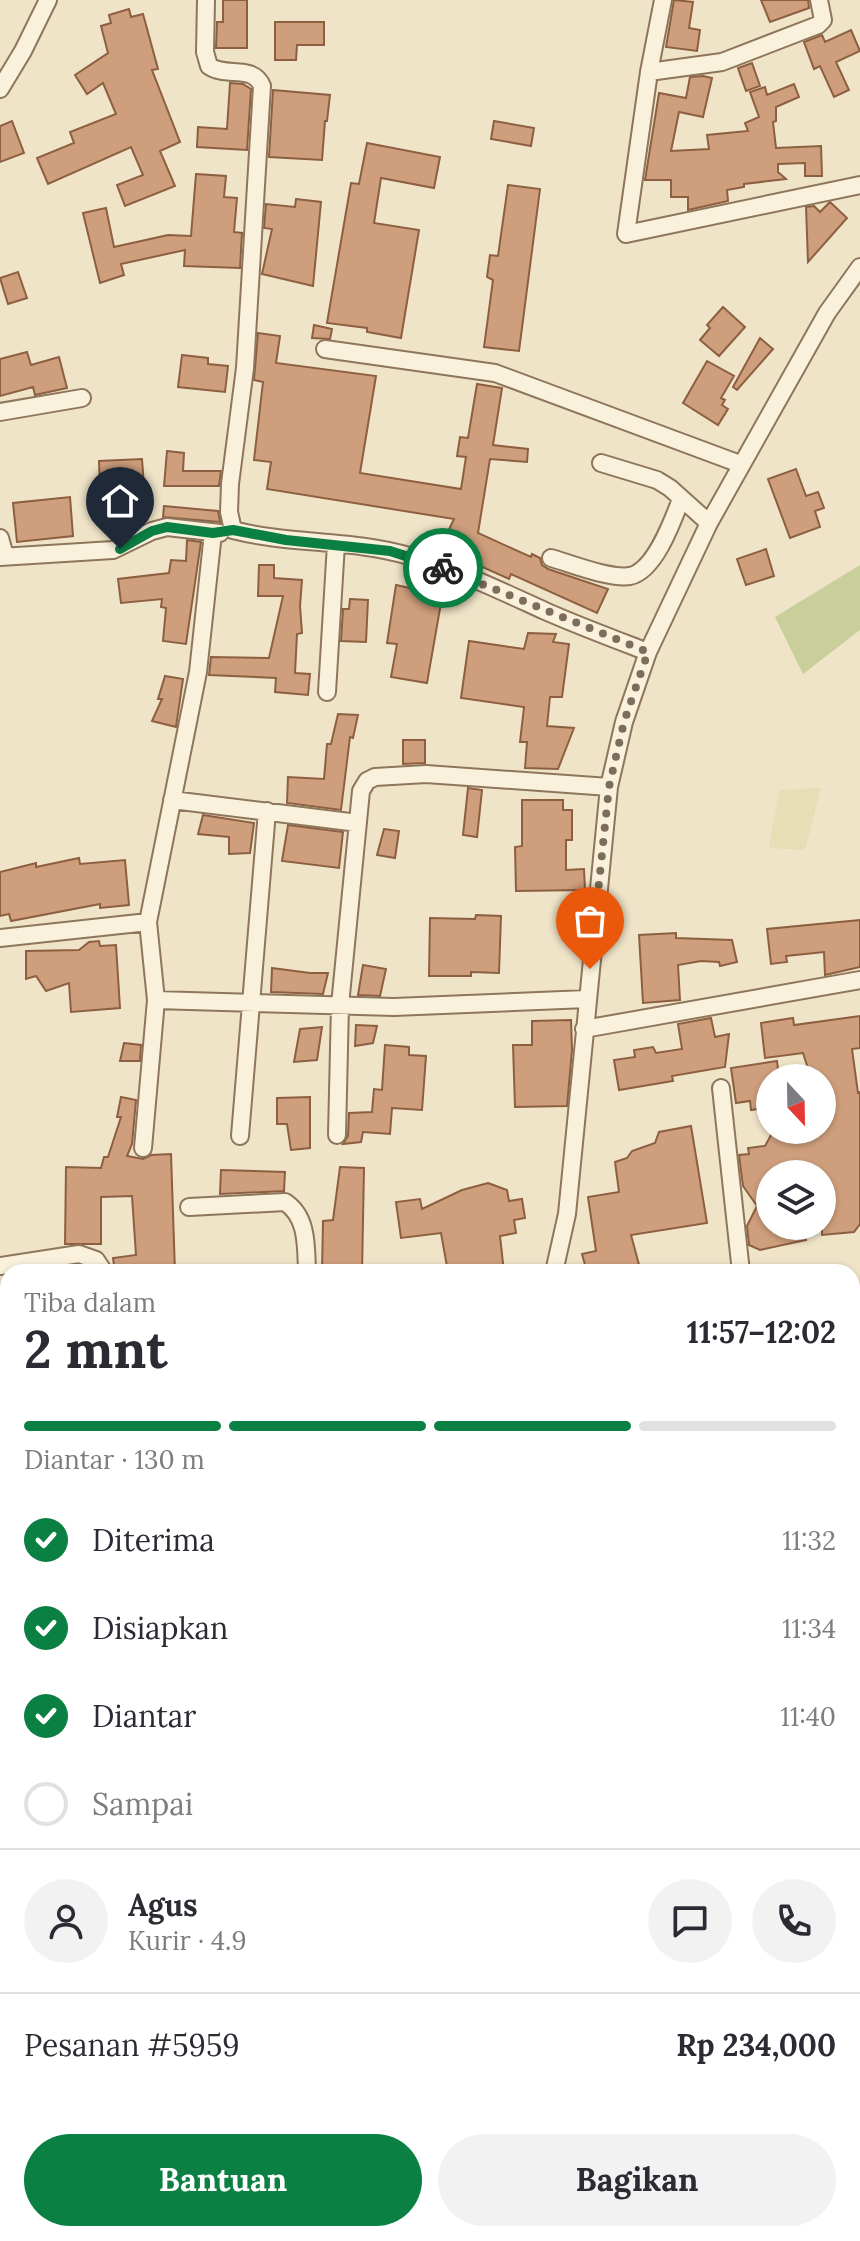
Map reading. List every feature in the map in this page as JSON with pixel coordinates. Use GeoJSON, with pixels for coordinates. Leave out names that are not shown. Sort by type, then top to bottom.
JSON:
{"type":"FeatureCollection","features":[{"type":"Feature","properties":{"kind":"street"},"geometry":{"type":"LineString","coordinates":[[0,89],[48,0]]}},
{"type":"Feature","properties":{"kind":"street"},"geometry":{"type":"LineString","coordinates":[[206,0],[205,52],[209,66],[222,72],[256,75],[262,86],[245,368],[230,484],[229,512],[233,530]]}},
{"type":"Feature","properties":{"kind":"street"},"geometry":{"type":"LineString","coordinates":[[663,0],[649,72],[626,234],[860,185]]}},
{"type":"Feature","properties":{"kind":"street"},"geometry":{"type":"LineString","coordinates":[[649,72],[722,62],[818,25],[823,20],[819,0]]}},
{"type":"Feature","properties":{"kind":"street"},"geometry":{"type":"LineString","coordinates":[[556,1264],[567,1214],[609,787],[624,722],[648,652],[709,523],[827,313],[860,267]]}},
{"type":"Feature","properties":{"kind":"street"},"geometry":{"type":"LineString","coordinates":[[325,349],[495,373],[740,464]]}},
{"type":"Feature","properties":{"kind":"street"},"geometry":{"type":"LineString","coordinates":[[0,412],[82,398]]}},
{"type":"Feature","properties":{"kind":"street"},"geometry":{"type":"LineString","coordinates":[[601,463],[657,480],[709,523]]}},
{"type":"Feature","properties":{"kind":"street"},"geometry":{"type":"LineString","coordinates":[[551,558],[592,570],[632,575],[646,567],[654,556],[681,499]]}},
{"type":"Feature","properties":{"kind":"street"},"geometry":{"type":"LineString","coordinates":[[0,538],[2,556],[113,550],[167,527],[213,533],[233,530],[286,540],[390,551],[441,567],[648,652]]}},
{"type":"Feature","properties":{"kind":"street"},"geometry":{"type":"LineString","coordinates":[[143,1148],[156,1000],[148,922],[198,672],[213,533]]}},
{"type":"Feature","properties":{"kind":"street"},"geometry":{"type":"LineString","coordinates":[[327,692],[336,544]]}},
{"type":"Feature","properties":{"kind":"street"},"geometry":{"type":"LineString","coordinates":[[337,1135],[340,1005],[361,791],[367,781],[375,777],[426,774],[609,787]]}},
{"type":"Feature","properties":{"kind":"street"},"geometry":{"type":"LineString","coordinates":[[172,800],[358,823]]}},
{"type":"Feature","properties":{"kind":"street"},"geometry":{"type":"LineString","coordinates":[[240,1136],[267,811]]}},
{"type":"Feature","properties":{"kind":"street"},"geometry":{"type":"LineString","coordinates":[[0,938],[148,922]]}},
{"type":"Feature","properties":{"kind":"street"},"geometry":{"type":"LineString","coordinates":[[584,1029],[860,980]]}},
{"type":"Feature","properties":{"kind":"street"},"geometry":{"type":"LineString","coordinates":[[156,1000],[394,1007],[587,999]]}},
{"type":"Feature","properties":{"kind":"street"},"geometry":{"type":"LineString","coordinates":[[721,1088],[740,1264]]}},
{"type":"Feature","properties":{"kind":"street"},"geometry":{"type":"LineString","coordinates":[[189,1207],[285,1202],[294,1208],[302,1223],[306,1264]]}},
{"type":"Feature","properties":{"kind":"street"},"geometry":{"type":"LineString","coordinates":[[13,1264],[79,1254],[99,1264]]}},
{"type":"Feature","properties":{"kind":"shaded area"},"geometry":{"type":"Polygon","coordinates":[[[821,788],[805,850],[769,848],[779,790],[821,788]]]}},
{"type":"Feature","properties":{"kind":"green space"},"geometry":{"type":"Polygon","coordinates":[[[860,565],[860,630],[803,674],[775,617],[860,565]]]}},
{"type":"Feature","properties":{"kind":"building"},"geometry":{"type":"Polygon","coordinates":[[[223,0],[247,0],[247,48],[216,48],[217,22],[223,22],[223,0]]]}},
{"type":"Feature","properties":{"kind":"building"},"geometry":{"type":"Polygon","coordinates":[[[674,0],[693,2],[689,28],[700,30],[697,51],[666,47],[674,0]]]}},
{"type":"Feature","properties":{"kind":"building"},"geometry":{"type":"Polygon","coordinates":[[[761,0],[808,0],[809,8],[770,22],[761,0]]]}},
{"type":"Feature","properties":{"kind":"building"},"geometry":{"type":"Polygon","coordinates":[[[129,9],[131,17],[143,14],[158,69],[152,70],[180,142],[160,151],[175,186],[125,206],[117,185],[143,175],[131,147],[48,184],[37,158],[74,143],[70,132],[116,114],[103,83],[87,94],[75,75],[108,53],[101,26],[111,23],[109,15],[129,9]]]}},
{"type":"Feature","properties":{"kind":"building"},"geometry":{"type":"Polygon","coordinates":[[[275,22],[324,22],[324,45],[297,45],[296,60],[275,60],[275,22]]]}},
{"type":"Feature","properties":{"kind":"building"},"geometry":{"type":"Polygon","coordinates":[[[851,30],[860,51],[836,62],[849,90],[834,97],[820,66],[814,69],[804,42],[822,35],[825,42],[851,30]]]}},
{"type":"Feature","properties":{"kind":"building"},"geometry":{"type":"Polygon","coordinates":[[[752,63],[760,86],[746,91],[738,68],[752,63]]]}},
{"type":"Feature","properties":{"kind":"building"},"geometry":{"type":"Polygon","coordinates":[[[690,77],[712,78],[703,117],[679,112],[671,151],[709,149],[707,135],[748,131],[745,123],[759,117],[750,92],[765,87],[767,95],[794,84],[799,97],[776,107],[776,121],[773,122],[776,148],[821,146],[822,176],[805,176],[805,163],[778,164],[778,172],[786,179],[744,184],[744,187],[727,190],[728,201],[688,210],[688,197],[671,197],[671,180],[645,180],[659,93],[686,98],[690,77]]]}},
{"type":"Feature","properties":{"kind":"building"},"geometry":{"type":"Polygon","coordinates":[[[230,83],[243,84],[251,89],[247,150],[197,147],[198,127],[227,129],[230,83]]]}},
{"type":"Feature","properties":{"kind":"building"},"geometry":{"type":"Polygon","coordinates":[[[273,90],[330,95],[322,160],[269,157],[273,90]]]}},
{"type":"Feature","properties":{"kind":"building"},"geometry":{"type":"Polygon","coordinates":[[[12,121],[24,153],[0,162],[0,126],[12,121]]]}},
{"type":"Feature","properties":{"kind":"building"},"geometry":{"type":"Polygon","coordinates":[[[494,121],[534,128],[531,146],[491,139],[494,121]]]}},
{"type":"Feature","properties":{"kind":"building"},"geometry":{"type":"Polygon","coordinates":[[[367,143],[440,157],[434,188],[381,178],[374,223],[419,230],[401,338],[367,332],[367,328],[327,323],[351,183],[359,184],[367,143]]]}},
{"type":"Feature","properties":{"kind":"building"},"geometry":{"type":"Polygon","coordinates":[[[196,174],[226,176],[224,197],[237,198],[234,232],[242,233],[240,268],[184,266],[185,250],[121,264],[124,275],[100,283],[83,213],[106,208],[114,247],[168,235],[191,236],[196,174]]]}},
{"type":"Feature","properties":{"kind":"building"},"geometry":{"type":"Polygon","coordinates":[[[508,185],[540,189],[519,351],[484,347],[493,280],[487,277],[490,255],[498,256],[508,185]]]}},
{"type":"Feature","properties":{"kind":"building"},"geometry":{"type":"Polygon","coordinates":[[[296,199],[321,202],[313,286],[262,274],[272,229],[264,228],[266,204],[295,207],[296,199]]]}},
{"type":"Feature","properties":{"kind":"building"},"geometry":{"type":"Polygon","coordinates":[[[830,202],[847,218],[808,262],[806,207],[814,206],[820,212],[830,202]]]}},
{"type":"Feature","properties":{"kind":"building"},"geometry":{"type":"Polygon","coordinates":[[[18,272],[27,298],[8,304],[0,278],[18,272]]]}},
{"type":"Feature","properties":{"kind":"building"},"geometry":{"type":"Polygon","coordinates":[[[723,307],[745,327],[719,356],[700,340],[710,328],[707,325],[723,307]]]}},
{"type":"Feature","properties":{"kind":"building"},"geometry":{"type":"Polygon","coordinates":[[[314,325],[332,329],[330,339],[312,338],[314,325]]]}},
{"type":"Feature","properties":{"kind":"building"},"geometry":{"type":"Polygon","coordinates":[[[258,333],[280,336],[276,363],[376,376],[360,473],[461,489],[466,457],[457,456],[460,437],[468,438],[477,384],[502,388],[493,445],[528,449],[527,462],[490,459],[478,533],[531,557],[532,554],[540,558],[542,565],[548,569],[608,589],[597,613],[511,574],[509,579],[440,548],[454,519],[267,489],[271,462],[254,460],[263,382],[254,380],[258,333]]]}},
{"type":"Feature","properties":{"kind":"building"},"geometry":{"type":"Polygon","coordinates":[[[760,338],[773,349],[737,390],[733,387],[760,338]]]}},
{"type":"Feature","properties":{"kind":"building"},"geometry":{"type":"Polygon","coordinates":[[[27,352],[31,365],[59,357],[67,388],[35,395],[33,387],[0,396],[0,359],[27,352]]]}},
{"type":"Feature","properties":{"kind":"building"},"geometry":{"type":"Polygon","coordinates":[[[182,355],[208,358],[208,364],[228,366],[225,392],[178,387],[182,355]]]}},
{"type":"Feature","properties":{"kind":"building"},"geometry":{"type":"Polygon","coordinates":[[[707,361],[734,376],[721,398],[725,400],[722,405],[728,409],[718,425],[683,403],[707,361]]]}},
{"type":"Feature","properties":{"kind":"building"},"geometry":{"type":"Polygon","coordinates":[[[167,451],[184,453],[183,471],[221,471],[219,486],[164,486],[167,451]]]}},
{"type":"Feature","properties":{"kind":"building"},"geometry":{"type":"Polygon","coordinates":[[[142,459],[144,486],[100,490],[99,461],[142,459]]]}},
{"type":"Feature","properties":{"kind":"building"},"geometry":{"type":"Polygon","coordinates":[[[796,469],[806,496],[818,492],[824,508],[815,511],[820,527],[790,538],[768,479],[796,469]]]}},
{"type":"Feature","properties":{"kind":"building"},"geometry":{"type":"Polygon","coordinates":[[[70,497],[73,536],[17,542],[13,503],[70,497]]]}},
{"type":"Feature","properties":{"kind":"building"},"geometry":{"type":"Polygon","coordinates":[[[164,506],[218,511],[220,522],[163,517],[164,506]]]}},
{"type":"Feature","properties":{"kind":"building"},"geometry":{"type":"Polygon","coordinates":[[[187,540],[201,542],[186,644],[163,641],[166,608],[161,607],[162,599],[121,603],[118,579],[169,573],[171,560],[186,561],[187,540]]]}},
{"type":"Feature","properties":{"kind":"building"},"geometry":{"type":"Polygon","coordinates":[[[766,549],[774,576],[746,585],[737,559],[766,549]]]}},
{"type":"Feature","properties":{"kind":"building"},"geometry":{"type":"Polygon","coordinates":[[[259,565],[274,565],[274,578],[302,580],[302,633],[297,634],[295,673],[310,674],[308,695],[275,692],[276,678],[209,675],[211,657],[269,658],[283,596],[258,596],[259,565]]]}},
{"type":"Feature","properties":{"kind":"building"},"geometry":{"type":"Polygon","coordinates":[[[412,575],[445,580],[427,683],[391,677],[397,644],[387,643],[396,585],[410,588],[412,575]]]}},
{"type":"Feature","properties":{"kind":"building"},"geometry":{"type":"Polygon","coordinates":[[[350,599],[368,600],[366,642],[341,641],[343,609],[349,609],[350,599]]]}},
{"type":"Feature","properties":{"kind":"building"},"geometry":{"type":"Polygon","coordinates":[[[528,633],[556,634],[553,642],[569,644],[562,697],[550,697],[547,726],[574,728],[558,769],[525,768],[527,742],[520,742],[524,707],[461,698],[469,641],[524,649],[528,633]]]}},
{"type":"Feature","properties":{"kind":"building"},"geometry":{"type":"Polygon","coordinates":[[[165,676],[183,679],[176,727],[152,721],[162,699],[158,699],[165,676]]]}},
{"type":"Feature","properties":{"kind":"building"},"geometry":{"type":"Polygon","coordinates":[[[338,714],[358,715],[353,738],[350,737],[341,810],[287,803],[288,777],[324,779],[327,744],[331,744],[338,714]]]}},
{"type":"Feature","properties":{"kind":"building"},"geometry":{"type":"Polygon","coordinates":[[[403,740],[425,740],[425,763],[403,764],[403,740]]]}},
{"type":"Feature","properties":{"kind":"building"},"geometry":{"type":"Polygon","coordinates":[[[468,788],[482,790],[477,837],[463,835],[468,788]]]}},
{"type":"Feature","properties":{"kind":"building"},"geometry":{"type":"Polygon","coordinates":[[[522,800],[563,800],[563,810],[572,810],[572,840],[566,840],[566,870],[584,869],[585,890],[516,891],[515,847],[522,846],[522,800]]]}},
{"type":"Feature","properties":{"kind":"building"},"geometry":{"type":"Polygon","coordinates":[[[203,815],[254,823],[250,853],[229,854],[229,837],[198,834],[203,815]]]}},
{"type":"Feature","properties":{"kind":"building"},"geometry":{"type":"Polygon","coordinates":[[[288,825],[343,832],[339,868],[282,861],[288,825]]]}},
{"type":"Feature","properties":{"kind":"building"},"geometry":{"type":"Polygon","coordinates":[[[384,829],[399,831],[395,858],[377,855],[384,829]]]}},
{"type":"Feature","properties":{"kind":"building"},"geometry":{"type":"Polygon","coordinates":[[[79,858],[80,864],[125,860],[129,905],[100,908],[100,904],[11,921],[9,914],[0,916],[0,872],[36,863],[36,867],[79,858]]]}},
{"type":"Feature","properties":{"kind":"building"},"geometry":{"type":"Polygon","coordinates":[[[476,915],[501,916],[499,973],[429,976],[430,918],[475,919],[476,915]]]}},
{"type":"Feature","properties":{"kind":"building"},"geometry":{"type":"Polygon","coordinates":[[[860,920],[860,967],[825,975],[824,952],[786,956],[787,962],[771,964],[767,929],[860,920]]]}},
{"type":"Feature","properties":{"kind":"building"},"geometry":{"type":"Polygon","coordinates":[[[676,933],[676,938],[732,940],[737,962],[720,966],[719,962],[701,961],[678,965],[680,1000],[643,1003],[639,935],[676,933]]]}},
{"type":"Feature","properties":{"kind":"building"},"geometry":{"type":"Polygon","coordinates":[[[99,941],[100,946],[116,945],[120,1008],[71,1012],[69,983],[46,991],[36,976],[26,979],[26,951],[79,950],[89,942],[99,941]]]}},
{"type":"Feature","properties":{"kind":"building"},"geometry":{"type":"Polygon","coordinates":[[[363,965],[386,969],[380,996],[358,995],[363,965]]]}},
{"type":"Feature","properties":{"kind":"building"},"geometry":{"type":"Polygon","coordinates":[[[272,968],[328,973],[323,994],[271,992],[272,968]]]}},
{"type":"Feature","properties":{"kind":"building"},"geometry":{"type":"Polygon","coordinates":[[[860,1016],[860,1048],[852,1049],[860,1092],[860,1224],[854,1232],[836,1234],[836,1160],[756,1160],[756,1205],[743,1186],[739,1155],[749,1154],[748,1148],[766,1144],[836,1144],[836,1064],[807,1064],[803,1053],[765,1058],[761,1023],[793,1018],[794,1025],[860,1016]]]}},
{"type":"Feature","properties":{"kind":"building"},"geometry":{"type":"Polygon","coordinates":[[[711,1018],[715,1037],[729,1034],[725,1067],[672,1076],[673,1081],[619,1090],[614,1060],[635,1057],[634,1050],[653,1047],[656,1053],[682,1049],[678,1024],[711,1018]]]}},
{"type":"Feature","properties":{"kind":"building"},"geometry":{"type":"Polygon","coordinates":[[[571,1020],[567,1106],[515,1107],[513,1045],[532,1045],[532,1021],[571,1020]]]}},
{"type":"Feature","properties":{"kind":"building"},"geometry":{"type":"Polygon","coordinates":[[[356,1025],[377,1026],[373,1043],[355,1046],[356,1025]]]}},
{"type":"Feature","properties":{"kind":"building"},"geometry":{"type":"Polygon","coordinates":[[[322,1027],[317,1060],[294,1062],[300,1029],[322,1027]]]}},
{"type":"Feature","properties":{"kind":"building"},"geometry":{"type":"Polygon","coordinates":[[[124,1043],[141,1045],[140,1061],[120,1061],[124,1043]]]}},
{"type":"Feature","properties":{"kind":"building"},"geometry":{"type":"Polygon","coordinates":[[[385,1045],[409,1047],[409,1055],[426,1056],[422,1110],[392,1108],[390,1134],[363,1132],[361,1142],[343,1144],[348,1136],[349,1113],[372,1112],[374,1089],[382,1090],[385,1045]]]}},
{"type":"Feature","properties":{"kind":"building"},"geometry":{"type":"Polygon","coordinates":[[[756,1064],[756,1109],[751,1110],[750,1101],[736,1103],[731,1068],[756,1064]]]}},
{"type":"Feature","properties":{"kind":"building"},"geometry":{"type":"Polygon","coordinates":[[[121,1097],[136,1100],[132,1144],[127,1156],[143,1159],[151,1155],[171,1154],[175,1264],[114,1264],[113,1258],[136,1255],[132,1196],[101,1197],[101,1244],[65,1244],[66,1167],[101,1168],[104,1157],[108,1157],[121,1117],[117,1117],[121,1097]]]}},
{"type":"Feature","properties":{"kind":"building"},"geometry":{"type":"Polygon","coordinates":[[[310,1097],[310,1148],[291,1150],[287,1124],[277,1124],[277,1098],[310,1097]]]}},
{"type":"Feature","properties":{"kind":"building"},"geometry":{"type":"Polygon","coordinates":[[[691,1126],[707,1223],[631,1235],[639,1264],[585,1264],[582,1254],[596,1251],[588,1197],[619,1192],[615,1162],[627,1158],[632,1151],[655,1143],[659,1132],[691,1126]]]}},
{"type":"Feature","properties":{"kind":"building"},"geometry":{"type":"Polygon","coordinates":[[[340,1167],[364,1168],[362,1264],[322,1264],[323,1221],[333,1220],[340,1167]]]}},
{"type":"Feature","properties":{"kind":"building"},"geometry":{"type":"Polygon","coordinates":[[[221,1170],[285,1172],[284,1191],[220,1194],[221,1170]]]}},
{"type":"Feature","properties":{"kind":"building"},"geometry":{"type":"Polygon","coordinates":[[[488,1183],[507,1190],[509,1201],[522,1199],[525,1218],[514,1220],[516,1233],[500,1236],[503,1264],[447,1264],[441,1233],[401,1238],[396,1202],[420,1199],[422,1209],[462,1190],[488,1183]]]}},
{"type":"Feature","properties":{"kind":"building"},"geometry":{"type":"Polygon","coordinates":[[[756,1208],[756,1240],[806,1240],[760,1250],[749,1245],[747,1226],[756,1208]]]}},
{"type":"Feature","properties":{"kind":"way so far"},"geometry":{"type":"LineString","coordinates":[[443,568],[648,652],[624,722],[609,787],[590,969]]}},
{"type":"Feature","properties":{"kind":"route"},"geometry":{"type":"LineString","coordinates":[[120,549],[159,528],[180,527],[213,533],[233,530],[286,540],[390,551],[443,568]]}}]}
